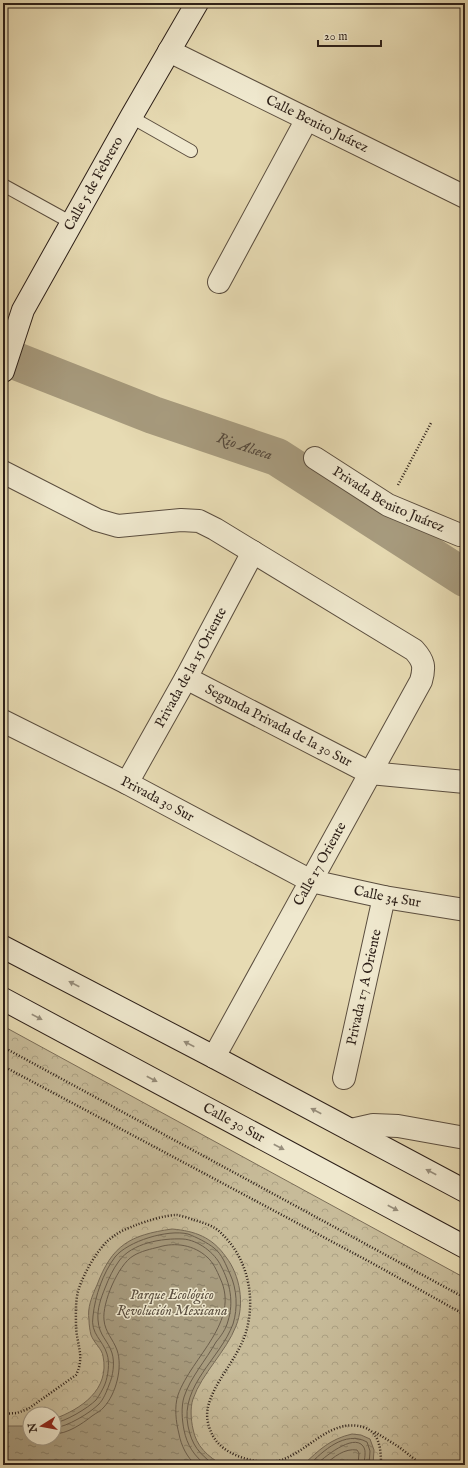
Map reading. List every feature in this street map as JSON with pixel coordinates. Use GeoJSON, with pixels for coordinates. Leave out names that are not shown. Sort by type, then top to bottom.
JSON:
{"type":"FeatureCollection","features":[{"type":"Feature","properties":{"kind":"street","name":"Calle 5 de Febrero"},"geometry":{"type":"LineString","coordinates":[[3,371],[23,310],[131,117],[197,3]]}},
{"type":"Feature","properties":{"kind":"street","name":"Calle Benito Juárez"},"geometry":{"type":"LineString","coordinates":[[169,51],[465,197]]}},
{"type":"Feature","properties":{"kind":"street"},"geometry":{"type":"LineString","coordinates":[[219,282],[307,119]]}},
{"type":"Feature","properties":{"kind":"street","name":"Privada Benito Juárez"},"geometry":{"type":"LineString","coordinates":[[315,458],[388,505],[460,535],[465,534]]}},
{"type":"Feature","properties":{"kind":"street"},"geometry":{"type":"LineString","coordinates":[[3,472],[97,520],[118,526],[181,520],[199,521],[216,528],[253,552]]}},
{"type":"Feature","properties":{"kind":"street","name":"Calle 17 Oriente"},"geometry":{"type":"LineString","coordinates":[[214,1057],[421,681],[424,670],[421,658],[414,650],[253,552]]}},
{"type":"Feature","properties":{"kind":"street","name":"Privada de la 15 Oriente"},"geometry":{"type":"LineString","coordinates":[[128,783],[253,552]]}},
{"type":"Feature","properties":{"kind":"street","name":"Segunda Privada de la 30 Sur"},"geometry":{"type":"LineString","coordinates":[[186,678],[370,773]]}},
{"type":"Feature","properties":{"kind":"street","name":"Privada 30 Sur"},"geometry":{"type":"LineString","coordinates":[[3,721],[128,783],[311,881]]}},
{"type":"Feature","properties":{"kind":"street"},"geometry":{"type":"LineString","coordinates":[[370,773],[465,782]]}},
{"type":"Feature","properties":{"kind":"street","name":"Calle 34 Sur"},"geometry":{"type":"LineString","coordinates":[[311,881],[384,897],[465,910]]}},
{"type":"Feature","properties":{"kind":"street","name":"Privada 17 A Oriente"},"geometry":{"type":"LineString","coordinates":[[344,1078],[384,897]]}},
{"type":"Feature","properties":{"kind":"street"},"geometry":{"type":"LineString","coordinates":[[3,947],[214,1057],[465,1191]]}},
{"type":"Feature","properties":{"kind":"street","name":"Calle 30 Sur"},"geometry":{"type":"LineString","coordinates":[[3,999],[465,1247]]}},
{"type":"Feature","properties":{"kind":"street"},"geometry":{"type":"LineString","coordinates":[[351,1130],[373,1126],[398,1126],[465,1138]]}},
{"type":"Feature","properties":{"kind":"lane"},"geometry":{"type":"LineString","coordinates":[[131,117],[191,151]]}},
{"type":"Feature","properties":{"kind":"lane"},"geometry":{"type":"LineString","coordinates":[[3,185],[72,223]]}},
{"type":"Feature","properties":{"kind":"path"},"geometry":{"type":"LineString","coordinates":[[388,505],[431,423]]}},
{"type":"Feature","properties":{"kind":"path"},"geometry":{"type":"LineString","coordinates":[[3,1047],[465,1298]]}},
{"type":"Feature","properties":{"kind":"path"},"geometry":{"type":"LineString","coordinates":[[3,1066],[372,1263],[465,1315]]}},
{"type":"Feature","properties":{"kind":"path"},"geometry":{"type":"LineString","coordinates":[[3,1414],[17,1413],[28,1409],[76,1375],[80,1367],[81,1358],[76,1329],[76,1311],[79,1289],[86,1272],[100,1250],[112,1236],[151,1220],[177,1215],[209,1224],[222,1233],[234,1247],[246,1271],[250,1287],[250,1308],[247,1330],[240,1348],[210,1398],[207,1409],[207,1419],[211,1432],[219,1444],[233,1454],[245,1458],[272,1462],[283,1460],[323,1435],[345,1425],[358,1426],[372,1431],[399,1447],[422,1465]]}},
{"type":"Feature","properties":{"kind":"path"},"geometry":{"type":"LineString","coordinates":[[372,1431],[379,1445],[381,1465]]}},
{"type":"Feature","properties":{"kind":"green space","name":"Parque Ecológico Revolución Mexicana"},"geometry":{"type":"Polygon","coordinates":[[[3,1026],[465,1278],[465,1465],[3,1465],[3,1026]]]}},
{"type":"Feature","properties":{"kind":"water"},"geometry":{"type":"Polygon","coordinates":[[[172,1229],[188,1231],[196,1233],[209,1240],[221,1250],[231,1264],[238,1281],[240,1290],[240,1308],[236,1326],[232,1336],[202,1380],[191,1406],[192,1425],[197,1441],[208,1455],[223,1465],[3,1465],[3,1426],[22,1426],[22,1446],[62,1446],[62,1416],[83,1404],[98,1388],[102,1379],[104,1368],[103,1356],[91,1335],[89,1324],[90,1302],[93,1293],[109,1260],[116,1251],[124,1244],[134,1239],[157,1231],[172,1229]]]}},
{"type":"Feature","properties":{"kind":"water"},"geometry":{"type":"Polygon","coordinates":[[[352,1434],[361,1435],[370,1439],[374,1450],[373,1465],[303,1465],[331,1442],[352,1434]]]}},
{"type":"Feature","properties":{"kind":"waterway","name":"Rio Alseca"},"geometry":{"type":"LineString","coordinates":[[3,356],[153,415],[277,457],[465,578]]}}]}
